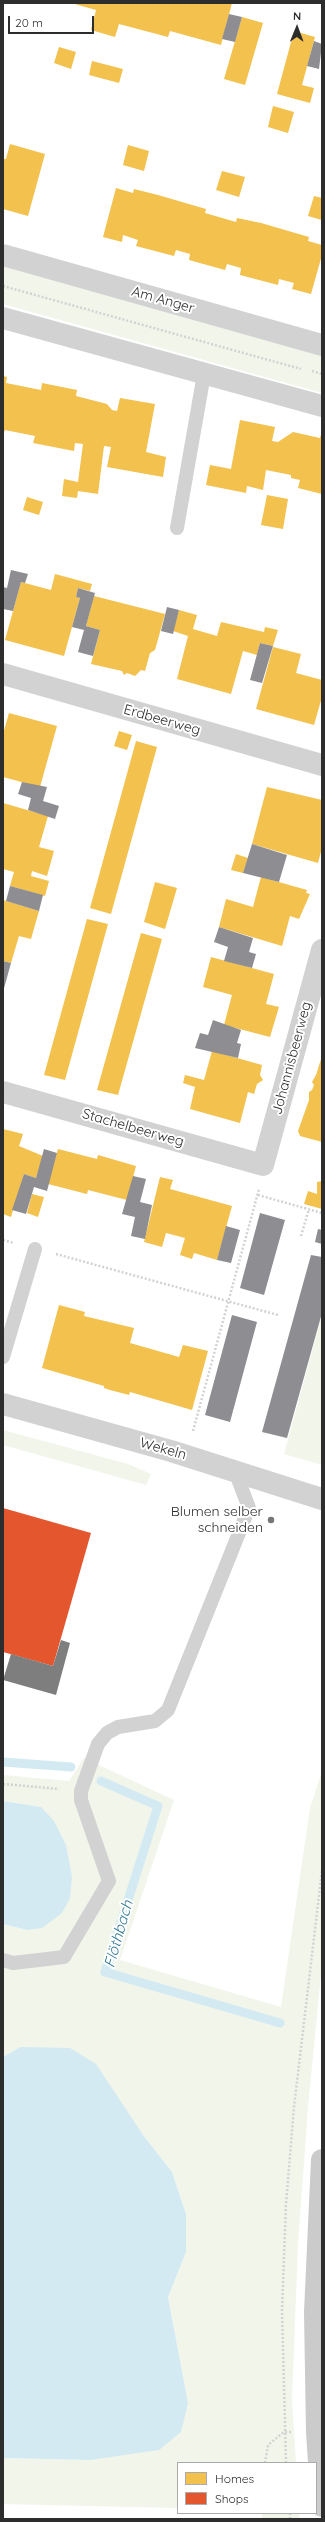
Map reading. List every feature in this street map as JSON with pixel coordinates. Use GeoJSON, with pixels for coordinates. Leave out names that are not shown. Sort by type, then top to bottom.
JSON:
{"type":"FeatureCollection","features":[{"type":"Feature","properties":{"kind":"main road"},"geometry":{"type":"LineString","coordinates":[[322,2160],[315,2290],[317,2432],[322,2506]]}},
{"type":"Feature","properties":{"kind":"street","name":"Am Anger"},"geometry":{"type":"LineString","coordinates":[[3,255],[322,345]]}},
{"type":"Feature","properties":{"kind":"street"},"geometry":{"type":"LineString","coordinates":[[3,318],[322,406]]}},
{"type":"Feature","properties":{"kind":"street","name":"Erdbeerweg"},"geometry":{"type":"LineString","coordinates":[[3,674],[322,765]]}},
{"type":"Feature","properties":{"kind":"street","name":"Johannisbeerweg"},"geometry":{"type":"LineString","coordinates":[[262,1165],[322,950]]}},
{"type":"Feature","properties":{"kind":"street","name":"Stachelbeerweg"},"geometry":{"type":"LineString","coordinates":[[3,1092],[262,1165]]}},
{"type":"Feature","properties":{"kind":"street","name":"Wekeln"},"geometry":{"type":"LineString","coordinates":[[3,1404],[171,1451],[322,1499]]}},
{"type":"Feature","properties":{"kind":"lane"},"geometry":{"type":"LineString","coordinates":[[177,528],[204,374]]}},
{"type":"Feature","properties":{"kind":"lane"},"geometry":{"type":"LineString","coordinates":[[3,1357],[35,1249]]}},
{"type":"Feature","properties":{"kind":"lane"},"geometry":{"type":"LineString","coordinates":[[3,1960],[13,1963],[64,1957],[109,1881],[81,1800],[81,1791],[98,1744],[107,1733],[118,1727],[155,1721],[168,1710],[249,1508],[235,1471]]}},
{"type":"Feature","properties":{"kind":"path"},"geometry":{"type":"LineString","coordinates":[[3,286],[322,374]]}},
{"type":"Feature","properties":{"kind":"path"},"geometry":{"type":"LineString","coordinates":[[171,1451],[191,1438],[258,1195],[322,1213]]}},
{"type":"Feature","properties":{"kind":"path"},"geometry":{"type":"LineString","coordinates":[[300,1236],[309,1209]]}},
{"type":"Feature","properties":{"kind":"path"},"geometry":{"type":"LineString","coordinates":[[3,1240],[278,1315]]}},
{"type":"Feature","properties":{"kind":"path"},"geometry":{"type":"LineString","coordinates":[[3,1784],[81,1791]]}},
{"type":"Feature","properties":{"kind":"path"},"geometry":{"type":"LineString","coordinates":[[265,2462],[268,2445],[284,2432],[317,2432]]}},
{"type":"Feature","properties":{"kind":"shaded area"},"geometry":{"type":"Polygon","coordinates":[[[3,262],[322,350],[322,393],[3,304],[3,262]]]}},
{"type":"Feature","properties":{"kind":"shaded area"},"geometry":{"type":"Polygon","coordinates":[[[322,1315],[322,1465],[284,1454],[322,1315]]]}},
{"type":"Feature","properties":{"kind":"shaded area"},"geometry":{"type":"Polygon","coordinates":[[[3,1430],[128,1464],[151,1474],[146,1485],[3,1445],[3,1430]]]}},
{"type":"Feature","properties":{"kind":"shaded area"},"geometry":{"type":"Polygon","coordinates":[[[84,1758],[174,1800],[120,1960],[281,2007],[310,1808],[322,1771],[322,1964],[308,2107],[298,2244],[292,2399],[296,2462],[177,2462],[177,2508],[3,2504],[3,2458],[90,2460],[188,2403],[168,2297],[186,2252],[186,2214],[172,2172],[143,2135],[20,2047],[3,2057],[3,1924],[27,1930],[41,1807],[3,1801],[3,1775],[69,1781],[84,1758]]]}},
{"type":"Feature","properties":{"kind":"shaded area"},"geometry":{"type":"Polygon","coordinates":[[[262,2514],[299,2514],[300,2519],[262,2519],[262,2514]]]}},
{"type":"Feature","properties":{"kind":"water"},"geometry":{"type":"Polygon","coordinates":[[[3,1801],[41,1807],[54,1821],[66,1845],[72,1877],[70,1898],[62,1913],[42,1928],[27,1930],[3,1924],[3,1801]]]}},
{"type":"Feature","properties":{"kind":"water"},"geometry":{"type":"Polygon","coordinates":[[[20,2047],[70,2048],[96,2064],[143,2135],[172,2172],[186,2214],[186,2252],[168,2297],[188,2403],[181,2432],[159,2450],[90,2460],[3,2458],[3,2057],[20,2047]]]}},
{"type":"Feature","properties":{"kind":"building: Homes"},"geometry":{"type":"Polygon","coordinates":[[[71,3],[232,3],[221,45],[170,31],[168,37],[119,24],[115,37],[91,30],[96,10],[71,3]]]}},
{"type":"Feature","properties":{"kind":"building: Homes"},"geometry":{"type":"Polygon","coordinates":[[[242,17],[263,23],[245,85],[224,79],[242,17]]]}},
{"type":"Feature","properties":{"kind":"building: Homes"},"geometry":{"type":"Polygon","coordinates":[[[294,31],[315,37],[302,85],[314,88],[310,103],[277,94],[294,31]]]}},
{"type":"Feature","properties":{"kind":"building: Homes"},"geometry":{"type":"Polygon","coordinates":[[[59,47],[76,52],[71,69],[54,63],[59,47]]]}},
{"type":"Feature","properties":{"kind":"building: Homes"},"geometry":{"type":"Polygon","coordinates":[[[92,61],[123,69],[119,83],[89,75],[92,61]]]}},
{"type":"Feature","properties":{"kind":"building: Homes"},"geometry":{"type":"Polygon","coordinates":[[[273,106],[294,112],[288,133],[268,127],[273,106]]]}},
{"type":"Feature","properties":{"kind":"building: Homes"},"geometry":{"type":"Polygon","coordinates":[[[10,144],[45,154],[28,216],[3,209],[3,159],[6,159],[10,144]]]}},
{"type":"Feature","properties":{"kind":"building: Homes"},"geometry":{"type":"Polygon","coordinates":[[[128,145],[149,151],[144,171],[123,165],[128,145]]]}},
{"type":"Feature","properties":{"kind":"building: Homes"},"geometry":{"type":"Polygon","coordinates":[[[222,171],[245,177],[239,197],[216,190],[222,171]]]}},
{"type":"Feature","properties":{"kind":"building: Homes"},"geometry":{"type":"Polygon","coordinates":[[[116,188],[133,193],[134,189],[158,195],[206,209],[205,213],[236,222],[237,218],[261,223],[309,237],[308,241],[322,245],[322,255],[311,294],[292,289],[294,283],[279,279],[278,285],[240,275],[241,268],[227,264],[225,270],[189,260],[190,254],[176,250],[174,256],[136,246],[138,240],[123,235],[122,242],[103,237],[116,188]]]}},
{"type":"Feature","properties":{"kind":"building: Homes"},"geometry":{"type":"Polygon","coordinates":[[[314,196],[322,198],[322,220],[308,216],[314,196]]]}},
{"type":"Feature","properties":{"kind":"building: Homes"},"geometry":{"type":"Polygon","coordinates":[[[3,376],[7,377],[6,383],[41,390],[42,383],[77,390],[76,396],[107,404],[112,410],[117,411],[120,398],[155,404],[146,452],[166,457],[163,477],[107,467],[111,447],[104,446],[98,494],[78,491],[77,498],[62,496],[64,479],[78,482],[83,444],[75,443],[74,451],[33,443],[35,436],[5,430],[3,434],[3,376]]]}},
{"type":"Feature","properties":{"kind":"building: Homes"},"geometry":{"type":"Polygon","coordinates":[[[240,420],[275,427],[272,441],[278,442],[293,432],[320,438],[322,431],[322,494],[298,488],[300,480],[291,478],[291,475],[266,470],[263,490],[247,486],[246,493],[206,485],[210,465],[231,469],[240,420]]]}},
{"type":"Feature","properties":{"kind":"building: Homes"},"geometry":{"type":"Polygon","coordinates":[[[267,495],[288,499],[283,529],[261,525],[267,495]]]}},
{"type":"Feature","properties":{"kind":"building: Homes"},"geometry":{"type":"Polygon","coordinates":[[[27,497],[43,502],[39,515],[23,510],[27,497]]]}},
{"type":"Feature","properties":{"kind":"building: Homes"},"geometry":{"type":"Polygon","coordinates":[[[55,574],[92,584],[90,591],[78,588],[76,597],[80,598],[64,656],[5,640],[21,582],[51,590],[55,574]]]}},
{"type":"Feature","properties":{"kind":"building: Homes"},"geometry":{"type":"Polygon","coordinates":[[[94,596],[165,614],[155,650],[150,653],[145,671],[141,670],[135,676],[127,673],[124,675],[122,671],[91,664],[100,630],[86,626],[94,596]]]}},
{"type":"Feature","properties":{"kind":"building: Homes"},"geometry":{"type":"Polygon","coordinates":[[[179,610],[197,615],[193,629],[217,636],[221,622],[264,632],[265,627],[278,630],[273,646],[260,643],[257,655],[243,651],[231,694],[177,679],[188,636],[173,631],[179,610]]]}},
{"type":"Feature","properties":{"kind":"building: Homes"},"geometry":{"type":"Polygon","coordinates":[[[273,647],[301,654],[296,673],[322,680],[322,697],[314,725],[256,709],[273,647]]]}},
{"type":"Feature","properties":{"kind":"building: Homes"},"geometry":{"type":"Polygon","coordinates":[[[9,713],[57,726],[40,787],[3,777],[3,734],[9,713]]]}},
{"type":"Feature","properties":{"kind":"building: Homes"},"geometry":{"type":"Polygon","coordinates":[[[119,731],[132,735],[127,750],[114,746],[119,731]]]}},
{"type":"Feature","properties":{"kind":"building: Homes"},"geometry":{"type":"Polygon","coordinates":[[[136,741],[157,747],[111,914],[90,908],[136,741]]]}},
{"type":"Feature","properties":{"kind":"building: Homes"},"geometry":{"type":"Polygon","coordinates":[[[267,787],[322,800],[322,848],[318,863],[252,844],[267,787]]]}},
{"type":"Feature","properties":{"kind":"building: Homes"},"geometry":{"type":"Polygon","coordinates":[[[3,803],[48,816],[39,847],[54,851],[47,876],[32,871],[31,876],[49,881],[45,896],[10,886],[14,872],[3,869],[3,803]]]}},
{"type":"Feature","properties":{"kind":"building: Homes"},"geometry":{"type":"Polygon","coordinates":[[[236,854],[248,858],[243,873],[231,870],[236,854]]]}},
{"type":"Feature","properties":{"kind":"building: Homes"},"geometry":{"type":"Polygon","coordinates":[[[261,877],[307,890],[306,893],[310,894],[299,919],[290,916],[282,946],[219,927],[226,899],[253,907],[261,877]]]}},
{"type":"Feature","properties":{"kind":"building: Homes"},"geometry":{"type":"Polygon","coordinates":[[[155,882],[177,888],[165,929],[144,922],[155,882]]]}},
{"type":"Feature","properties":{"kind":"building: Homes"},"geometry":{"type":"Polygon","coordinates":[[[3,900],[39,911],[31,939],[19,936],[11,963],[3,961],[3,900]]]}},
{"type":"Feature","properties":{"kind":"building: Homes"},"geometry":{"type":"Polygon","coordinates":[[[87,919],[108,924],[65,1080],[44,1075],[87,919]]]}},
{"type":"Feature","properties":{"kind":"building: Homes"},"geometry":{"type":"Polygon","coordinates":[[[141,933],[162,939],[118,1095],[97,1090],[141,933]]]}},
{"type":"Feature","properties":{"kind":"building: Homes"},"geometry":{"type":"Polygon","coordinates":[[[211,957],[274,974],[266,1004],[279,1007],[270,1037],[224,1025],[232,995],[203,987],[211,957]]]}},
{"type":"Feature","properties":{"kind":"building: Homes"},"geometry":{"type":"Polygon","coordinates":[[[212,1051],[262,1065],[260,1075],[263,1080],[257,1084],[254,1094],[248,1092],[240,1123],[190,1109],[195,1087],[183,1083],[185,1075],[204,1080],[212,1051]]]}},
{"type":"Feature","properties":{"kind":"building: Homes"},"geometry":{"type":"Polygon","coordinates":[[[322,1056],[322,1142],[300,1136],[298,1131],[309,1100],[309,1092],[312,1090],[314,1085],[312,1082],[316,1075],[322,1056]]]}},
{"type":"Feature","properties":{"kind":"building: Homes"},"geometry":{"type":"Polygon","coordinates":[[[3,1129],[23,1134],[19,1146],[43,1156],[36,1178],[24,1174],[11,1217],[3,1214],[3,1129]]]}},
{"type":"Feature","properties":{"kind":"building: Homes"},"geometry":{"type":"Polygon","coordinates":[[[58,1149],[97,1159],[98,1155],[136,1166],[127,1200],[88,1190],[87,1194],[48,1184],[58,1149]]]}},
{"type":"Feature","properties":{"kind":"building: Homes"},"geometry":{"type":"Polygon","coordinates":[[[160,1177],[173,1180],[170,1189],[232,1206],[217,1260],[194,1253],[192,1259],[180,1255],[185,1238],[166,1233],[162,1247],[144,1242],[160,1177]]]}},
{"type":"Feature","properties":{"kind":"building: Homes"},"geometry":{"type":"Polygon","coordinates":[[[322,1181],[322,1209],[304,1204],[308,1191],[317,1194],[317,1182],[322,1181]]]}},
{"type":"Feature","properties":{"kind":"building: Homes"},"geometry":{"type":"Polygon","coordinates":[[[32,1194],[44,1197],[38,1217],[27,1213],[32,1194]]]}},
{"type":"Feature","properties":{"kind":"building: Homes"},"geometry":{"type":"Polygon","coordinates":[[[59,1305],[85,1312],[84,1316],[134,1328],[130,1343],[179,1357],[183,1345],[208,1351],[192,1410],[130,1392],[129,1395],[110,1390],[104,1388],[104,1386],[42,1368],[59,1305]]]}},
{"type":"Feature","properties":{"kind":"building: Shops"},"geometry":{"type":"Polygon","coordinates":[[[3,1508],[91,1533],[53,1666],[3,1652],[3,1508]]]}},
{"type":"Feature","properties":{"kind":"building: Industry"},"geometry":{"type":"Polygon","coordinates":[[[229,14],[242,17],[235,42],[222,39],[229,14]]]}},
{"type":"Feature","properties":{"kind":"building: Industry"},"geometry":{"type":"Polygon","coordinates":[[[314,41],[322,44],[319,69],[307,66],[314,41]]]}},
{"type":"Feature","properties":{"kind":"building: Industry"},"geometry":{"type":"Polygon","coordinates":[[[11,570],[28,574],[25,583],[21,582],[13,611],[3,609],[3,587],[7,588],[11,570]]]}},
{"type":"Feature","properties":{"kind":"building: Industry"},"geometry":{"type":"Polygon","coordinates":[[[78,588],[95,593],[86,626],[100,630],[93,656],[78,652],[84,630],[72,627],[80,598],[76,597],[78,588]]]}},
{"type":"Feature","properties":{"kind":"building: Industry"},"geometry":{"type":"Polygon","coordinates":[[[167,607],[179,610],[173,634],[161,631],[167,607]]]}},
{"type":"Feature","properties":{"kind":"building: Industry"},"geometry":{"type":"Polygon","coordinates":[[[260,643],[273,646],[262,683],[250,680],[260,643]]]}},
{"type":"Feature","properties":{"kind":"building: Industry"},"geometry":{"type":"Polygon","coordinates":[[[22,782],[47,787],[43,801],[59,806],[55,819],[28,810],[31,798],[18,794],[22,782]]]}},
{"type":"Feature","properties":{"kind":"building: Industry"},"geometry":{"type":"Polygon","coordinates":[[[252,844],[287,855],[279,882],[243,873],[252,844]]]}},
{"type":"Feature","properties":{"kind":"building: Industry"},"geometry":{"type":"Polygon","coordinates":[[[10,886],[43,895],[39,911],[6,901],[10,886]]]}},
{"type":"Feature","properties":{"kind":"building: Industry"},"geometry":{"type":"Polygon","coordinates":[[[219,927],[253,938],[249,952],[256,954],[252,968],[224,961],[228,947],[214,942],[219,927]]]}},
{"type":"Feature","properties":{"kind":"building: Industry"},"geometry":{"type":"Polygon","coordinates":[[[3,961],[11,963],[3,992],[3,961]]]}},
{"type":"Feature","properties":{"kind":"building: Industry"},"geometry":{"type":"Polygon","coordinates":[[[213,1020],[241,1030],[237,1043],[241,1044],[238,1058],[195,1048],[200,1033],[208,1035],[213,1020]]]}},
{"type":"Feature","properties":{"kind":"building: Industry"},"geometry":{"type":"Polygon","coordinates":[[[44,1149],[57,1153],[47,1191],[34,1187],[26,1214],[12,1210],[24,1174],[36,1178],[44,1149]]]}},
{"type":"Feature","properties":{"kind":"building: Industry"},"geometry":{"type":"Polygon","coordinates":[[[133,1176],[146,1179],[140,1202],[152,1205],[145,1239],[131,1236],[135,1217],[122,1214],[133,1176]]]}},
{"type":"Feature","properties":{"kind":"building: Industry"},"geometry":{"type":"Polygon","coordinates":[[[260,1213],[285,1220],[264,1295],[240,1288],[260,1213]]]}},
{"type":"Feature","properties":{"kind":"building: Industry"},"geometry":{"type":"Polygon","coordinates":[[[226,1226],[240,1230],[231,1263],[217,1260],[226,1226]]]}},
{"type":"Feature","properties":{"kind":"building: Industry"},"geometry":{"type":"Polygon","coordinates":[[[318,1229],[322,1230],[322,1244],[315,1242],[318,1229]]]}},
{"type":"Feature","properties":{"kind":"building: Industry"},"geometry":{"type":"Polygon","coordinates":[[[311,1255],[322,1257],[322,1313],[287,1438],[262,1432],[311,1255]]]}},
{"type":"Feature","properties":{"kind":"building: Industry"},"geometry":{"type":"Polygon","coordinates":[[[232,1315],[257,1322],[230,1422],[205,1415],[232,1315]]]}},
{"type":"Feature","properties":{"kind":"building: Other"},"geometry":{"type":"Polygon","coordinates":[[[61,1640],[70,1643],[56,1695],[3,1680],[11,1654],[53,1666],[61,1640]]]}},
{"type":"Feature","properties":{"kind":"waterway","name":"Flöthbach"},"geometry":{"type":"LineString","coordinates":[[3,1762],[71,1767]]}},
{"type":"Feature","properties":{"kind":"waterway","name":"Flöthbach"},"geometry":{"type":"LineString","coordinates":[[101,1781],[158,1806],[105,1972],[280,2023]]}},
{"type":"Feature","properties":{"kind":"place","name":"Blumen selber schneiden"},"geometry":{"type":"Point","coordinates":[271,1520]}}]}
